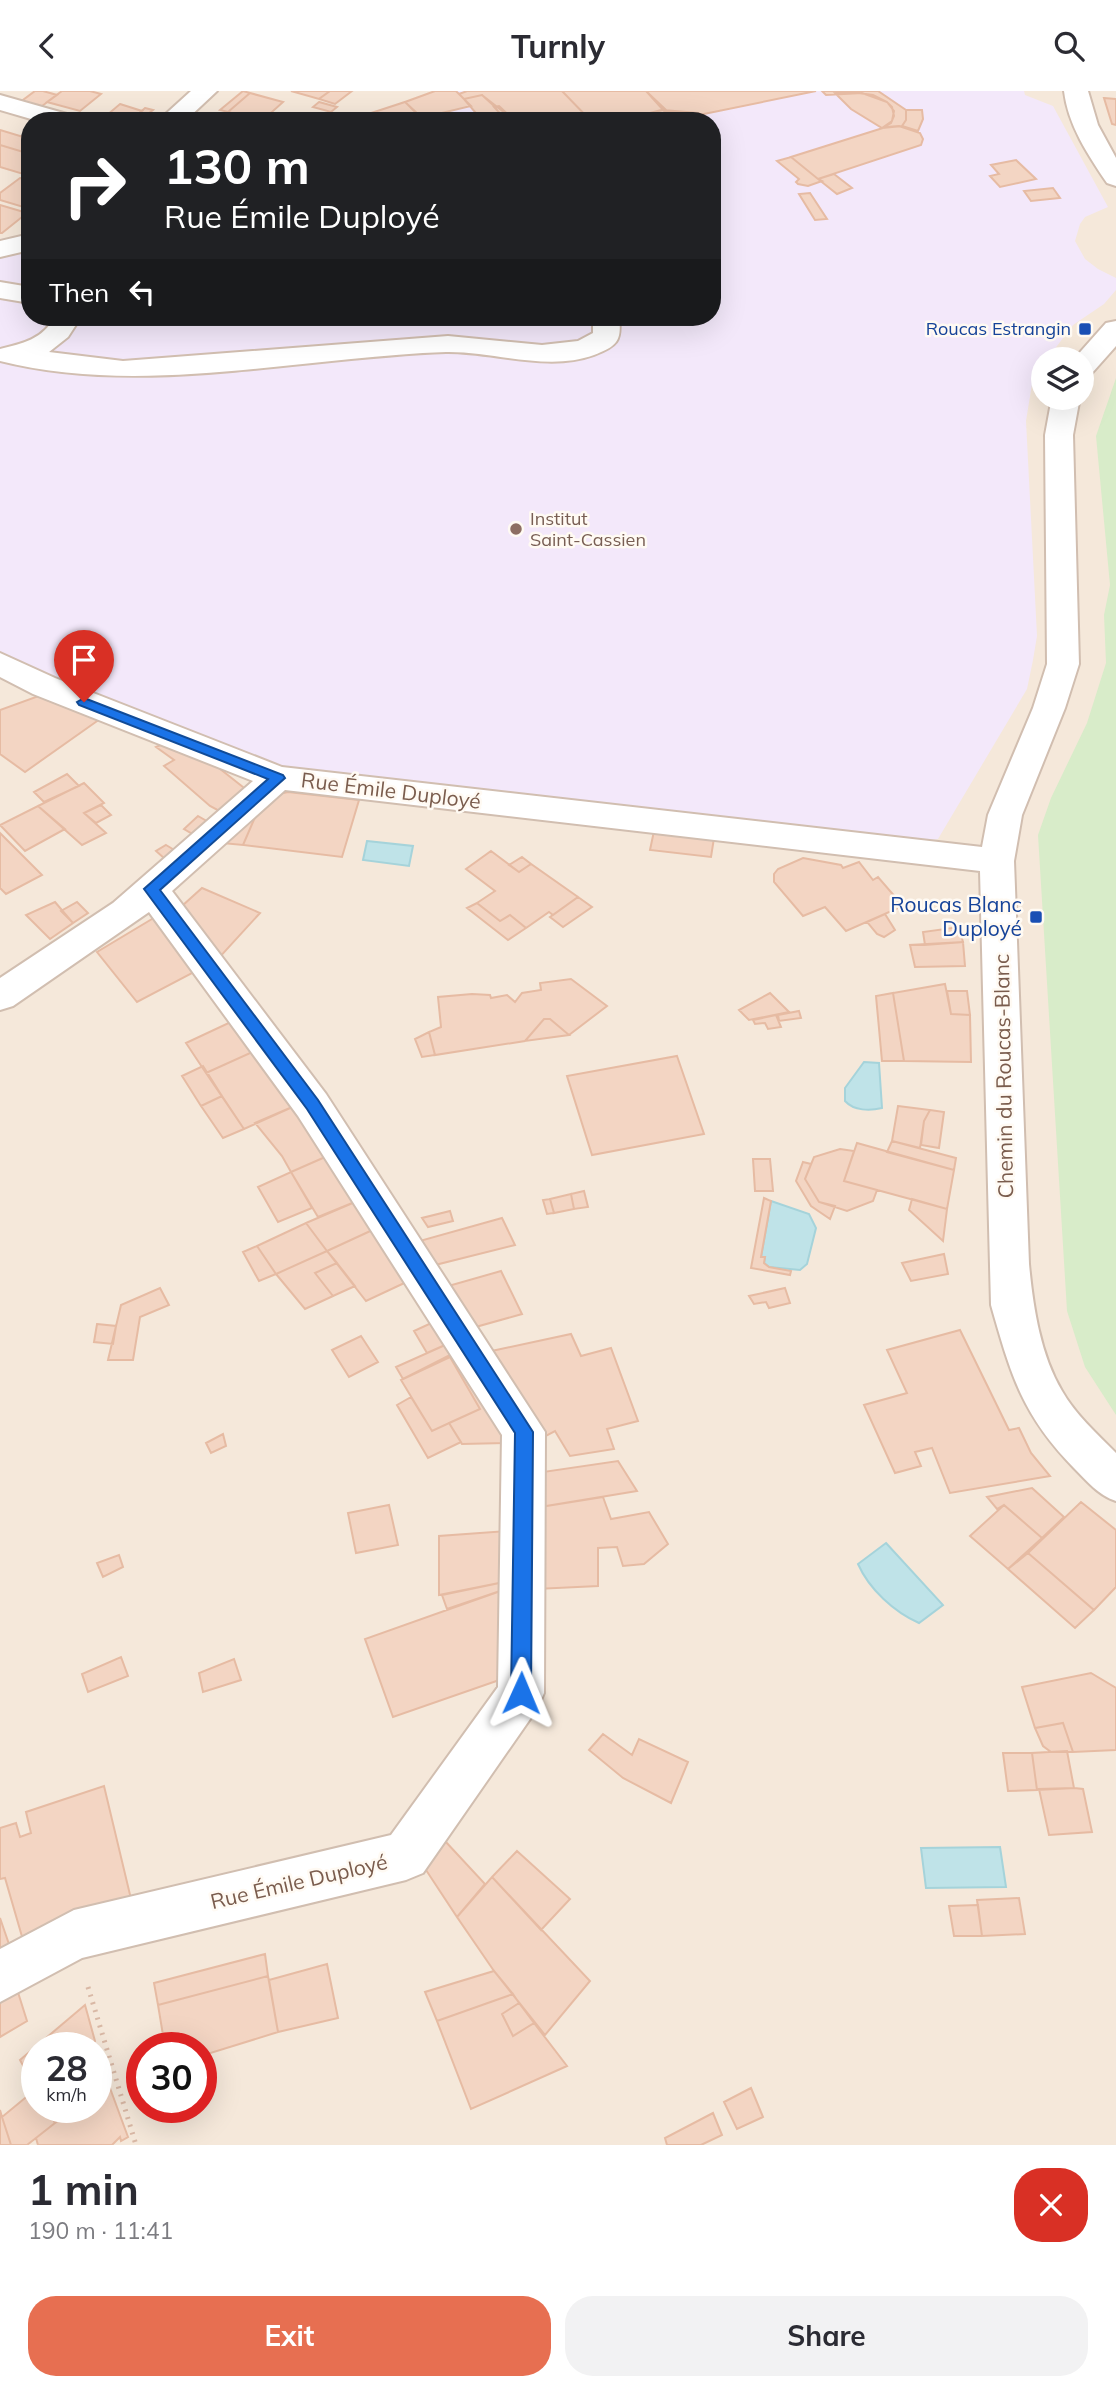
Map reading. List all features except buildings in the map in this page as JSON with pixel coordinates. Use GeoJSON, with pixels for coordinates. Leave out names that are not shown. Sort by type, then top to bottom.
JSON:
{"type":"FeatureCollection","features":[{"type":"Feature","properties":{"kind":"street"},"geometry":{"type":"LineString","coordinates":[[7,91],[0,99],[38,112]]}},
{"type":"Feature","properties":{"kind":"street"},"geometry":{"type":"LineString","coordinates":[[180,112],[205,91]]}},
{"type":"Feature","properties":{"kind":"street"},"geometry":{"type":"LineString","coordinates":[[1070,92],[1089,135],[1116,178]]}},
{"type":"Feature","properties":{"kind":"street"},"geometry":{"type":"LineString","coordinates":[[0,249],[21,245]]}},
{"type":"Feature","properties":{"kind":"street"},"geometry":{"type":"LineString","coordinates":[[0,290],[21,294]]}},
{"type":"Feature","properties":{"kind":"street"},"geometry":{"type":"LineString","coordinates":[[7,355],[49,340],[65,326]]}},
{"type":"Feature","properties":{"kind":"street"},"geometry":{"type":"LineString","coordinates":[[7,355],[123,369],[448,344],[542,353],[584,349],[607,337],[607,326]]}},
{"type":"Feature","properties":{"kind":"street"},"geometry":{"type":"LineString","coordinates":[[1094,354],[1116,329]]}},
{"type":"Feature","properties":{"kind":"street","name":"Chemin du Roucas-Blanc"},"geometry":{"type":"LineString","coordinates":[[1064,410],[1059,435],[1063,664],[1049,708],[1005,815],[997,861],[1008,1252],[1012,1305],[1029,1363],[1045,1402],[1080,1446],[1116,1482]]}},
{"type":"Feature","properties":{"kind":"street"},"geometry":{"type":"LineString","coordinates":[[0,664],[44,686],[278,778]]}},
{"type":"Feature","properties":{"kind":"street","name":"Rue Émile Duployé"},"geometry":{"type":"LineString","coordinates":[[0,1977],[74,1935],[406,1856],[521,1693],[524,1432],[312,1105],[151,889],[278,778],[997,861]]}},
{"type":"Feature","properties":{"kind":"street"},"geometry":{"type":"LineString","coordinates":[[0,996],[126,912],[151,889]]}},
{"type":"Feature","properties":{"kind":"path"},"geometry":{"type":"LineString","coordinates":[[74,1935],[136,2145]]}},
{"type":"Feature","properties":{"kind":"shaded area"},"geometry":{"type":"Polygon","coordinates":[[[0,91],[1116,91],[1116,2145],[0,2145],[0,91]]]}},
{"type":"Feature","properties":{"kind":"shaded area","name":"Institut Saint-Cassien"},"geometry":{"type":"Polygon","coordinates":[[[435,91],[1024,91],[1025,95],[1053,106],[1108,207],[1085,217],[1075,241],[1085,259],[1116,278],[1116,290],[1104,304],[1073,325],[1056,347],[1031,347],[1031,390],[1026,421],[1037,636],[1033,660],[1027,689],[938,839],[925,841],[300,772],[82,696],[0,652],[0,239],[21,236],[21,326],[721,326],[721,112],[376,112],[435,91]]]}},
{"type":"Feature","properties":{"kind":"green space"},"geometry":{"type":"Polygon","coordinates":[[[1116,378],[1116,1415],[1085,1367],[1067,1311],[1038,835],[1051,798],[1087,723],[1106,663],[1104,615],[1110,585],[1096,436],[1116,378]]]}},
{"type":"Feature","properties":{"kind":"water"},"geometry":{"type":"Polygon","coordinates":[[[367,841],[413,846],[409,866],[363,860],[367,841]]]}},
{"type":"Feature","properties":{"kind":"water"},"geometry":{"type":"Polygon","coordinates":[[[864,1062],[879,1063],[882,1108],[862,1109],[845,1101],[845,1088],[864,1062]]]}},
{"type":"Feature","properties":{"kind":"water"},"geometry":{"type":"Polygon","coordinates":[[[771,1201],[809,1214],[816,1228],[807,1264],[800,1270],[769,1267],[764,1263],[765,1257],[761,1257],[771,1201]]]}},
{"type":"Feature","properties":{"kind":"water"},"geometry":{"type":"Polygon","coordinates":[[[886,1543],[943,1605],[919,1623],[900,1613],[883,1599],[858,1564],[886,1543]]]}},
{"type":"Feature","properties":{"kind":"water"},"geometry":{"type":"Polygon","coordinates":[[[1000,1847],[1006,1887],[926,1888],[921,1848],[1000,1847]]]}},
{"type":"Feature","properties":{"kind":"place","name":"Roucas Estrangin"},"geometry":{"type":"Point","coordinates":[1085,329]}},
{"type":"Feature","properties":{"kind":"place","name":"Institut Saint-Cassien"},"geometry":{"type":"Point","coordinates":[516,529]}},
{"type":"Feature","properties":{"kind":"place","name":"Roucas Blanc Duployé"},"geometry":{"type":"Point","coordinates":[1036,917]}},
{"type":"Feature","properties":{"kind":"route"},"geometry":{"type":"LineString","coordinates":[[84,702],[278,778],[151,889],[312,1105],[524,1432],[521,1693]]}}]}
